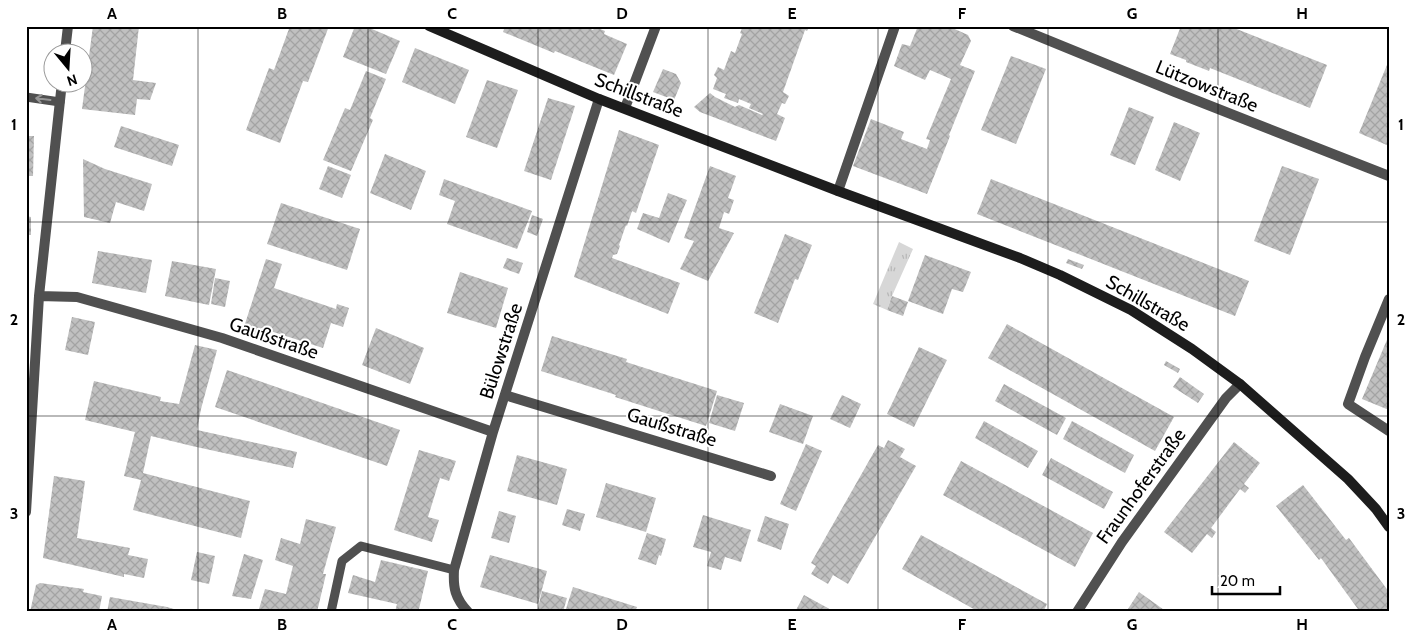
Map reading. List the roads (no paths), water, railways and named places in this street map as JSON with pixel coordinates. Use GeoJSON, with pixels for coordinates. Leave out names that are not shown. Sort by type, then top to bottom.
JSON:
{"type":"FeatureCollection","features":[{"type":"Feature","properties":{"kind":"street"},"geometry":{"type":"LineString","coordinates":[[66,42],[68,26]]}},
{"type":"Feature","properties":{"kind":"street","name":"Schillstraße"},"geometry":{"type":"LineString","coordinates":[[429,26],[599,100],[625,108],[1060,275],[1131,310],[1192,349],[1240,384],[1348,479],[1376,509],[1389,527]]}},
{"type":"Feature","properties":{"kind":"street"},"geometry":{"type":"LineString","coordinates":[[625,108],[656,26]]}},
{"type":"Feature","properties":{"kind":"street"},"geometry":{"type":"LineString","coordinates":[[838,191],[895,26]]}},
{"type":"Feature","properties":{"kind":"street","name":"Lützowstraße"},"geometry":{"type":"LineString","coordinates":[[1013,26],[1389,176]]}},
{"type":"Feature","properties":{"kind":"street"},"geometry":{"type":"LineString","coordinates":[[26,512],[39,296],[61,92]]}},
{"type":"Feature","properties":{"kind":"street","name":"Bülowstraße"},"geometry":{"type":"LineString","coordinates":[[468,612],[455,593],[453,583],[454,570],[493,432],[599,100]]}},
{"type":"Feature","properties":{"kind":"street","name":"Gaußstraße"},"geometry":{"type":"LineString","coordinates":[[39,296],[77,298],[222,338],[493,432]]}},
{"type":"Feature","properties":{"kind":"street"},"geometry":{"type":"LineString","coordinates":[[1389,299],[1364,357],[1348,404],[1389,431]]}},
{"type":"Feature","properties":{"kind":"street","name":"Fraunhoferstraße"},"geometry":{"type":"LineString","coordinates":[[1077,612],[1150,502],[1226,398],[1240,384]]}},
{"type":"Feature","properties":{"kind":"street","name":"Gaußstraße"},"geometry":{"type":"LineString","coordinates":[[505,395],[771,476]]}},
{"type":"Feature","properties":{"kind":"lane"},"geometry":{"type":"LineString","coordinates":[[26,97],[60,102]]}},
{"type":"Feature","properties":{"kind":"lane"},"geometry":{"type":"LineString","coordinates":[[331,612],[342,561],[361,546],[454,570]]}}]}
